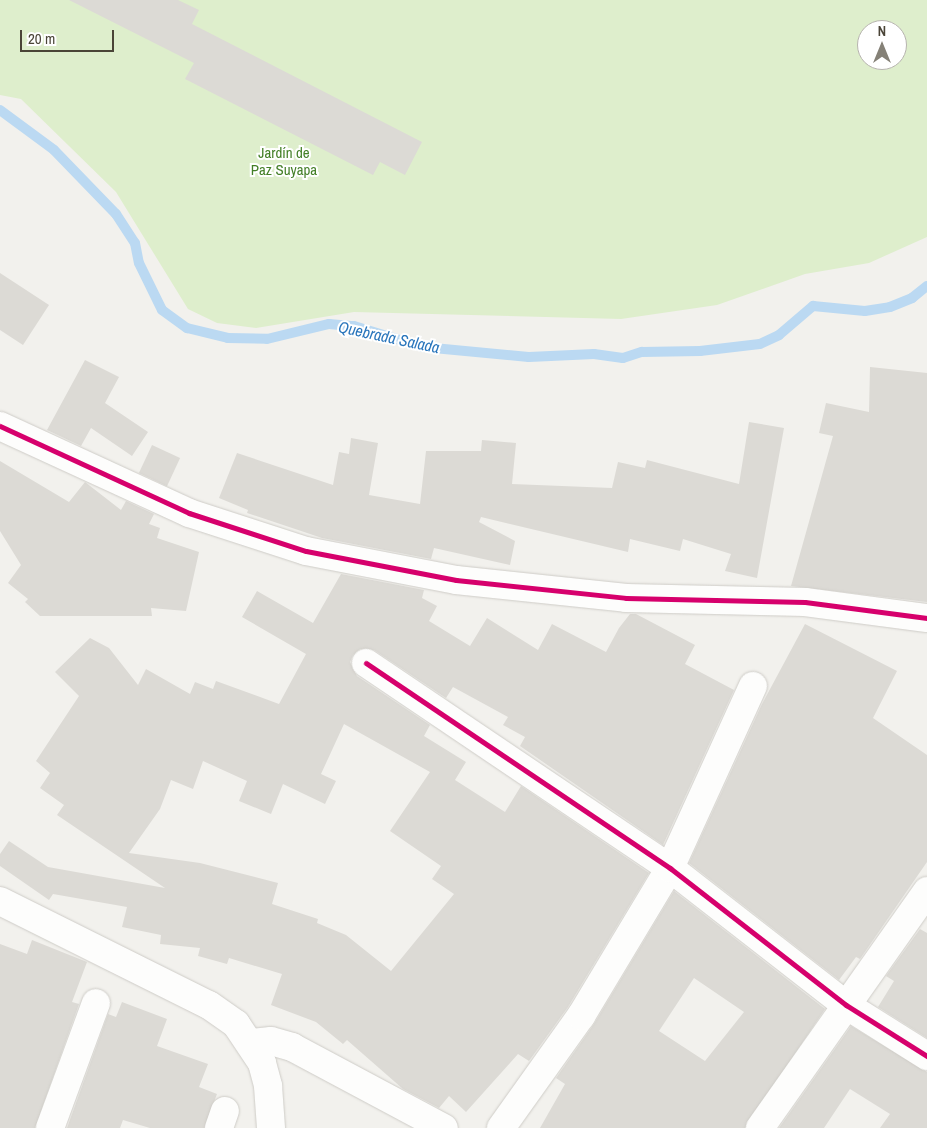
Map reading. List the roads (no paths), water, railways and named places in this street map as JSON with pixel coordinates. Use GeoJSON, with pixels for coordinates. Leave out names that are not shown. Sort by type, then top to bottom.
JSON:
{"type":"FeatureCollection","features":[{"type":"Feature","properties":{"kind":"street"},"geometry":{"type":"LineString","coordinates":[[0,426],[190,513],[306,551],[456,580],[626,598],[805,602],[927,618]]}},
{"type":"Feature","properties":{"kind":"street"},"geometry":{"type":"LineString","coordinates":[[366,663],[670,868],[846,1005],[927,1056]]}},
{"type":"Feature","properties":{"kind":"street"},"geometry":{"type":"LineString","coordinates":[[501,1128],[582,1016],[670,868],[753,686]]}},
{"type":"Feature","properties":{"kind":"street"},"geometry":{"type":"LineString","coordinates":[[760,1128],[927,891]]}},
{"type":"Feature","properties":{"kind":"street"},"geometry":{"type":"LineString","coordinates":[[0,901],[209,1005],[236,1024],[252,1043],[268,1086],[271,1128]]}},
{"type":"Feature","properties":{"kind":"street"},"geometry":{"type":"LineString","coordinates":[[50,1128],[96,1003]]}},
{"type":"Feature","properties":{"kind":"street"},"geometry":{"type":"LineString","coordinates":[[252,1043],[270,1041],[292,1047],[444,1128]]}},
{"type":"Feature","properties":{"kind":"waterway","name":"Quebrada Salada"},"geometry":{"type":"LineString","coordinates":[[0,110],[54,150],[116,214],[135,243],[139,263],[162,310],[187,328],[228,338],[267,339],[329,324],[354,326],[423,347],[529,357],[594,354],[623,358],[642,352],[700,351],[760,344],[779,335],[813,306],[865,311],[890,307],[912,298],[927,286]]}},
{"type":"Feature","properties":{"kind":"park label","name":"Jardín de Paz Suyapa"},"geometry":{"type":"Point","coordinates":[284,160]}}]}
